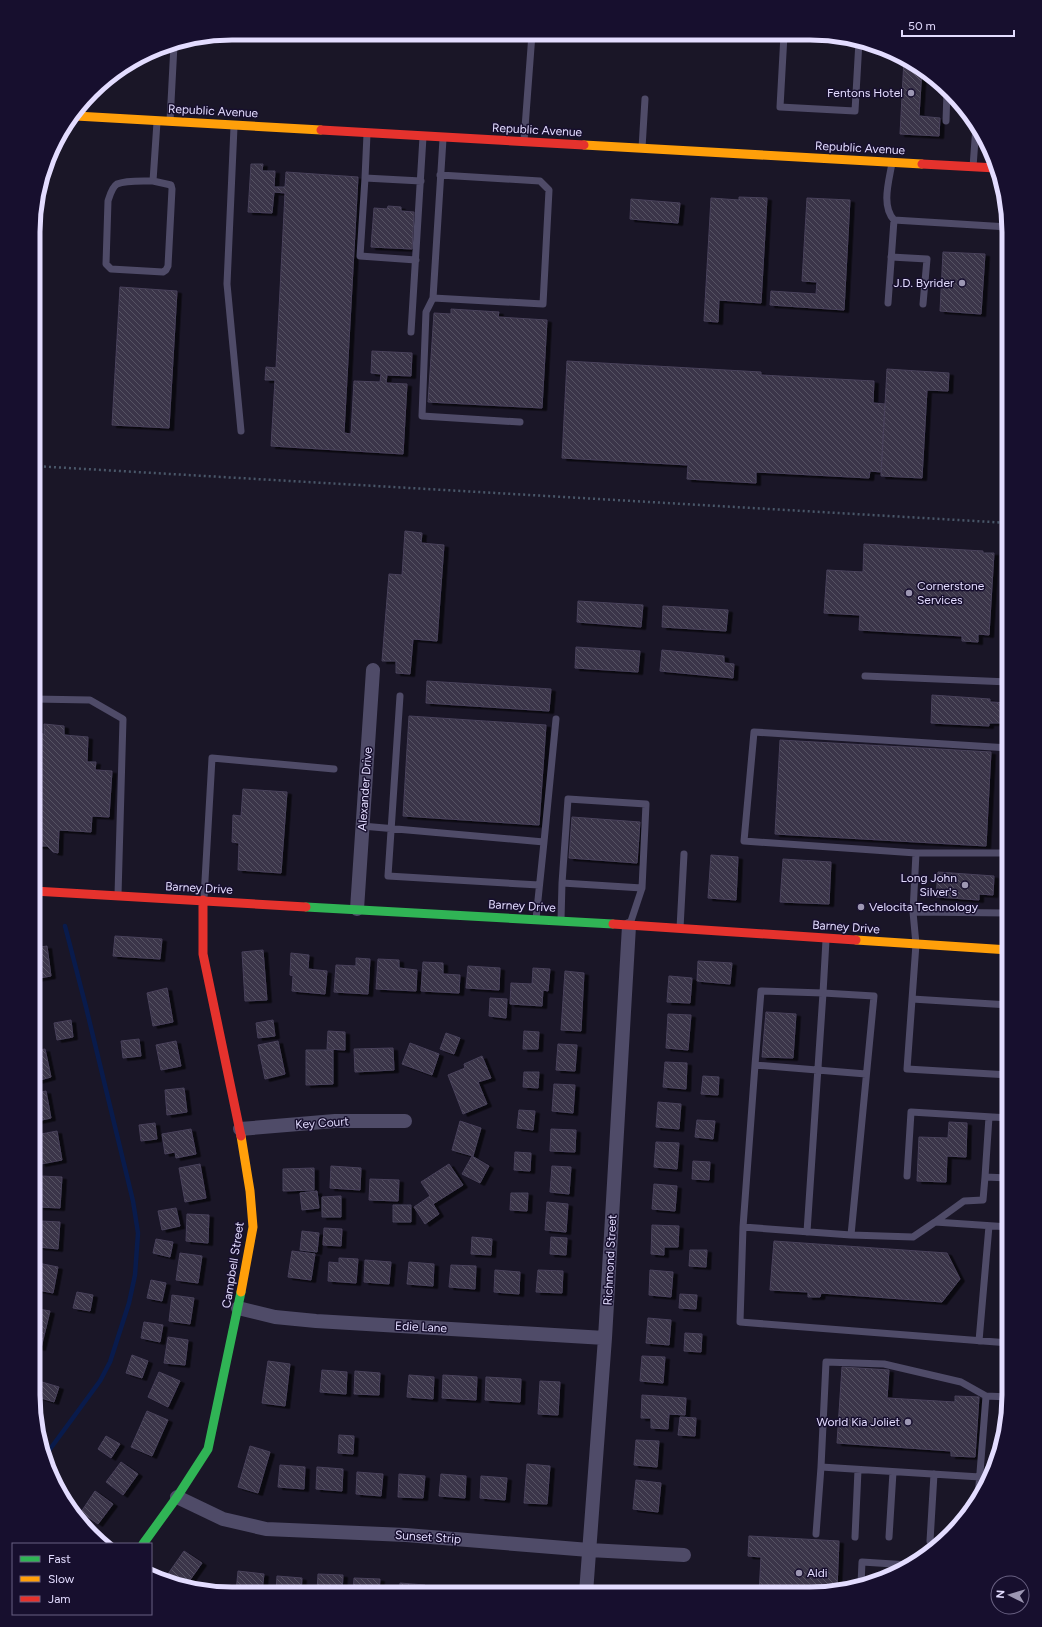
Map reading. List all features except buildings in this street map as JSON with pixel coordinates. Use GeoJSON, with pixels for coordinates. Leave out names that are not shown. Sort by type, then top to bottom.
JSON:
{"type":"FeatureCollection","features":[{"type":"Feature","properties":{"kind":"street","name":"Republic Avenue"},"geometry":{"type":"LineString","coordinates":[[79,116],[991,168]]}},
{"type":"Feature","properties":{"kind":"street","name":"Alexander Drive"},"geometry":{"type":"LineString","coordinates":[[357,909],[373,670]]}},
{"type":"Feature","properties":{"kind":"street","name":"Barney Drive"},"geometry":{"type":"LineString","coordinates":[[40,891],[536,919],[1002,950]]}},
{"type":"Feature","properties":{"kind":"street","name":"Campbell Street"},"geometry":{"type":"LineString","coordinates":[[144,1543],[177,1497],[208,1449],[254,1227],[240,1129],[203,954],[203,900]]}},
{"type":"Feature","properties":{"kind":"street","name":"Richmond Street"},"geometry":{"type":"LineString","coordinates":[[586,1587],[605,1338],[629,926]]}},
{"type":"Feature","properties":{"kind":"street","name":"Key Court"},"geometry":{"type":"LineString","coordinates":[[240,1129],[335,1121],[405,1121]]}},
{"type":"Feature","properties":{"kind":"street","name":"Edie Lane"},"geometry":{"type":"LineString","coordinates":[[238,1308],[275,1317],[316,1321],[605,1338]]}},
{"type":"Feature","properties":{"kind":"street","name":"Sunset Strip"},"geometry":{"type":"LineString","coordinates":[[177,1497],[223,1519],[266,1529],[406,1535],[589,1550],[684,1555]]}},
{"type":"Feature","properties":{"kind":"lane"},"geometry":{"type":"LineString","coordinates":[[524,141],[532,40]]}},
{"type":"Feature","properties":{"kind":"lane"},"geometry":{"type":"LineString","coordinates":[[784,40],[780,107],[855,111],[859,47]]}},
{"type":"Feature","properties":{"kind":"lane"},"geometry":{"type":"LineString","coordinates":[[170,121],[174,49]]}},
{"type":"Feature","properties":{"kind":"lane"},"geometry":{"type":"LineString","coordinates":[[946,121],[947,97]]}},
{"type":"Feature","properties":{"kind":"lane"},"geometry":{"type":"LineString","coordinates":[[642,148],[645,99]]}},
{"type":"Feature","properties":{"kind":"lane"},"geometry":{"type":"LineString","coordinates":[[153,181],[157,120]]}},
{"type":"Feature","properties":{"kind":"lane"},"geometry":{"type":"LineString","coordinates":[[234,125],[227,284],[241,432]]}},
{"type":"Feature","properties":{"kind":"lane"},"geometry":{"type":"LineString","coordinates":[[368,132],[360,256],[416,260]]}},
{"type":"Feature","properties":{"kind":"lane"},"geometry":{"type":"LineString","coordinates":[[412,332],[423,135]]}},
{"type":"Feature","properties":{"kind":"lane"},"geometry":{"type":"LineString","coordinates":[[443,136],[433,298],[426,312],[422,416],[520,422]]}},
{"type":"Feature","properties":{"kind":"lane"},"geometry":{"type":"LineString","coordinates":[[973,167],[976,136]]}},
{"type":"Feature","properties":{"kind":"lane"},"geometry":{"type":"LineString","coordinates":[[888,303],[894,220],[889,214],[887,206],[892,162]]}},
{"type":"Feature","properties":{"kind":"lane"},"geometry":{"type":"LineString","coordinates":[[433,298],[543,304],[550,190],[540,181],[440,174]]}},
{"type":"Feature","properties":{"kind":"lane"},"geometry":{"type":"LineString","coordinates":[[365,178],[421,181]]}},
{"type":"Feature","properties":{"kind":"lane"},"geometry":{"type":"LineString","coordinates":[[135,181],[153,181],[168,183],[171,185],[172,189],[168,266],[163,272],[110,269],[106,264],[108,201],[111,191],[117,184],[135,181]]}},
{"type":"Feature","properties":{"kind":"lane"},"geometry":{"type":"LineString","coordinates":[[894,220],[1002,227]]}},
{"type":"Feature","properties":{"kind":"lane"},"geometry":{"type":"LineString","coordinates":[[891,257],[927,260],[923,304]]}},
{"type":"Feature","properties":{"kind":"lane"},"geometry":{"type":"LineString","coordinates":[[865,676],[1002,682]]}},
{"type":"Feature","properties":{"kind":"lane"},"geometry":{"type":"LineString","coordinates":[[400,696],[388,876],[540,885]]}},
{"type":"Feature","properties":{"kind":"lane"},"geometry":{"type":"LineString","coordinates":[[40,699],[90,700],[123,718],[118,895]]}},
{"type":"Feature","properties":{"kind":"lane"},"geometry":{"type":"LineString","coordinates":[[536,919],[556,719]]}},
{"type":"Feature","properties":{"kind":"lane"},"geometry":{"type":"LineString","coordinates":[[1002,748],[754,732],[744,841],[916,853],[1002,853]]}},
{"type":"Feature","properties":{"kind":"lane"},"geometry":{"type":"LineString","coordinates":[[203,900],[212,758],[334,769]]}},
{"type":"Feature","properties":{"kind":"lane"},"geometry":{"type":"LineString","coordinates":[[561,921],[568,799],[646,804],[642,888],[629,926]]}},
{"type":"Feature","properties":{"kind":"lane"},"geometry":{"type":"LineString","coordinates":[[362,826],[544,842]]}},
{"type":"Feature","properties":{"kind":"lane"},"geometry":{"type":"LineString","coordinates":[[916,853],[913,912],[916,944],[907,1069],[1002,1075]]}},
{"type":"Feature","properties":{"kind":"lane"},"geometry":{"type":"LineString","coordinates":[[680,928],[684,854]]}},
{"type":"Feature","properties":{"kind":"lane"},"geometry":{"type":"LineString","coordinates":[[562,883],[642,888]]}},
{"type":"Feature","properties":{"kind":"lane"},"geometry":{"type":"LineString","coordinates":[[913,912],[1002,913]]}},
{"type":"Feature","properties":{"kind":"lane"},"geometry":{"type":"LineString","coordinates":[[807,1232],[826,938]]}},
{"type":"Feature","properties":{"kind":"lane"},"geometry":{"type":"LineString","coordinates":[[852,1235],[874,996],[761,991],[743,1227],[740,1322],[1002,1342]]}},
{"type":"Feature","properties":{"kind":"lane"},"geometry":{"type":"LineString","coordinates":[[912,999],[1002,1005]]}},
{"type":"Feature","properties":{"kind":"lane"},"geometry":{"type":"LineString","coordinates":[[755,1065],[866,1074]]}},
{"type":"Feature","properties":{"kind":"lane"},"geometry":{"type":"LineString","coordinates":[[907,1176],[911,1112],[1002,1117]]}},
{"type":"Feature","properties":{"kind":"lane"},"geometry":{"type":"LineString","coordinates":[[743,1227],[852,1235],[913,1237],[964,1201],[983,1200],[989,1116]]}},
{"type":"Feature","properties":{"kind":"lane"},"geometry":{"type":"LineString","coordinates":[[985,1177],[1002,1178]]}},
{"type":"Feature","properties":{"kind":"lane"},"geometry":{"type":"LineString","coordinates":[[935,1222],[1002,1227]]}},
{"type":"Feature","properties":{"kind":"lane"},"geometry":{"type":"LineString","coordinates":[[979,1340],[989,1226]]}},
{"type":"Feature","properties":{"kind":"lane"},"geometry":{"type":"LineString","coordinates":[[816,1534],[826,1362],[884,1364],[961,1382],[986,1396],[1002,1397]]}},
{"type":"Feature","properties":{"kind":"lane"},"geometry":{"type":"LineString","coordinates":[[979,1485],[986,1396]]}},
{"type":"Feature","properties":{"kind":"lane"},"geometry":{"type":"LineString","coordinates":[[821,1467],[980,1477]]}},
{"type":"Feature","properties":{"kind":"lane"},"geometry":{"type":"LineString","coordinates":[[855,1537],[858,1470]]}},
{"type":"Feature","properties":{"kind":"lane"},"geometry":{"type":"LineString","coordinates":[[889,1537],[893,1472]]}},
{"type":"Feature","properties":{"kind":"lane"},"geometry":{"type":"LineString","coordinates":[[930,1541],[934,1474]]}},
{"type":"Feature","properties":{"kind":"lane"},"geometry":{"type":"LineString","coordinates":[[861,1579],[862,1562],[900,1564]]}},
{"type":"Feature","properties":{"kind":"path"},"geometry":{"type":"LineString","coordinates":[[40,466],[1002,523]]}},
{"type":"Feature","properties":{"kind":"waterway"},"geometry":{"type":"LineString","coordinates":[[49,1451],[100,1381],[110,1362],[129,1303],[135,1275],[138,1233],[133,1201],[65,926]]}},
{"type":"Feature","properties":{"kind":"traffic: fast"},"geometry":{"type":"LineString","coordinates":[[306,907],[613,924]]}},
{"type":"Feature","properties":{"kind":"traffic: fast"},"geometry":{"type":"LineString","coordinates":[[144,1543],[177,1497],[208,1449],[241,1292]]}},
{"type":"Feature","properties":{"kind":"traffic: slow"},"geometry":{"type":"LineString","coordinates":[[79,116],[321,130]]}},
{"type":"Feature","properties":{"kind":"traffic: slow"},"geometry":{"type":"LineString","coordinates":[[584,145],[922,164]]}},
{"type":"Feature","properties":{"kind":"traffic: slow"},"geometry":{"type":"LineString","coordinates":[[856,940],[1002,950]]}},
{"type":"Feature","properties":{"kind":"traffic: slow"},"geometry":{"type":"LineString","coordinates":[[241,1136],[250,1191],[253,1227],[241,1292]]}},
{"type":"Feature","properties":{"kind":"traffic: jam"},"geometry":{"type":"LineString","coordinates":[[321,130],[584,145]]}},
{"type":"Feature","properties":{"kind":"traffic: jam"},"geometry":{"type":"LineString","coordinates":[[922,164],[991,168]]}},
{"type":"Feature","properties":{"kind":"traffic: jam"},"geometry":{"type":"LineString","coordinates":[[40,891],[306,907]]}},
{"type":"Feature","properties":{"kind":"traffic: jam"},"geometry":{"type":"LineString","coordinates":[[203,900],[203,954],[241,1136]]}},
{"type":"Feature","properties":{"kind":"traffic: jam"},"geometry":{"type":"LineString","coordinates":[[613,924],[856,940]]}},
{"type":"Feature","properties":{"kind":"place","name":"Fentons Hotel"},"geometry":{"type":"Point","coordinates":[911,93]}},
{"type":"Feature","properties":{"kind":"place","name":"J.D. Byrider"},"geometry":{"type":"Point","coordinates":[962,283]}},
{"type":"Feature","properties":{"kind":"place","name":"Cornerstone Services"},"geometry":{"type":"Point","coordinates":[909,593]}},
{"type":"Feature","properties":{"kind":"place","name":"Long John Silver's"},"geometry":{"type":"Point","coordinates":[965,885]}},
{"type":"Feature","properties":{"kind":"place","name":"Velocita Technology"},"geometry":{"type":"Point","coordinates":[861,907]}},
{"type":"Feature","properties":{"kind":"place","name":"World Kia Joliet"},"geometry":{"type":"Point","coordinates":[908,1422]}},
{"type":"Feature","properties":{"kind":"place","name":"Aldi"},"geometry":{"type":"Point","coordinates":[799,1573]}}]}
